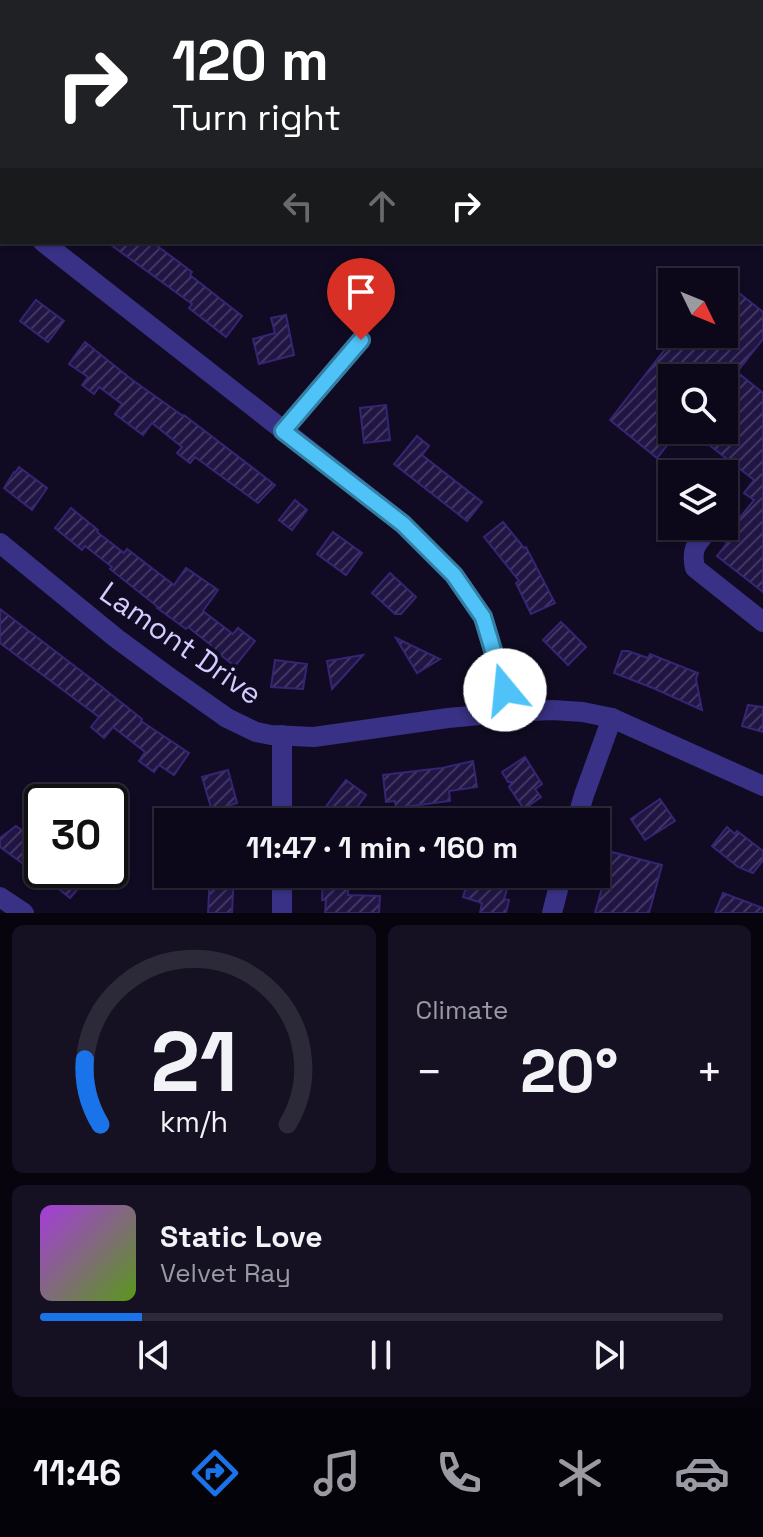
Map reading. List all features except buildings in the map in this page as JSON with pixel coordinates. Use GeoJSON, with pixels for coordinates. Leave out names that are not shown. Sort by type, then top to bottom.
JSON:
{"type":"FeatureCollection","features":[{"type":"Feature","properties":{"kind":"street"},"geometry":{"type":"LineString","coordinates":[[46,244],[403,524],[454,575],[483,617],[512,712]]}},
{"type":"Feature","properties":{"kind":"street"},"geometry":{"type":"LineString","coordinates":[[283,431],[361,340]]}},
{"type":"Feature","properties":{"kind":"street"},"geometry":{"type":"LineString","coordinates":[[701,540],[692,556],[695,568],[763,622]]}},
{"type":"Feature","properties":{"kind":"street","name":"Lamont Drive"},"geometry":{"type":"LineString","coordinates":[[0,543],[116,638],[227,718],[256,732],[314,737],[512,712],[583,712],[612,718],[763,786]]}},
{"type":"Feature","properties":{"kind":"street"},"geometry":{"type":"LineString","coordinates":[[580,808],[612,718]]}},
{"type":"Feature","properties":{"kind":"street"},"geometry":{"type":"LineString","coordinates":[[282,735],[282,808]]}},
{"type":"Feature","properties":{"kind":"street"},"geometry":{"type":"LineString","coordinates":[[282,888],[282,913]]}},
{"type":"Feature","properties":{"kind":"street"},"geometry":{"type":"LineString","coordinates":[[552,913],[558,888]]}},
{"type":"Feature","properties":{"kind":"street"},"geometry":{"type":"LineString","coordinates":[[0,897],[24,913]]}},
{"type":"Feature","properties":{"kind":"route"},"geometry":{"type":"LineString","coordinates":[[361,340],[283,431],[403,524],[454,575],[483,617],[505,690]]}}]}
